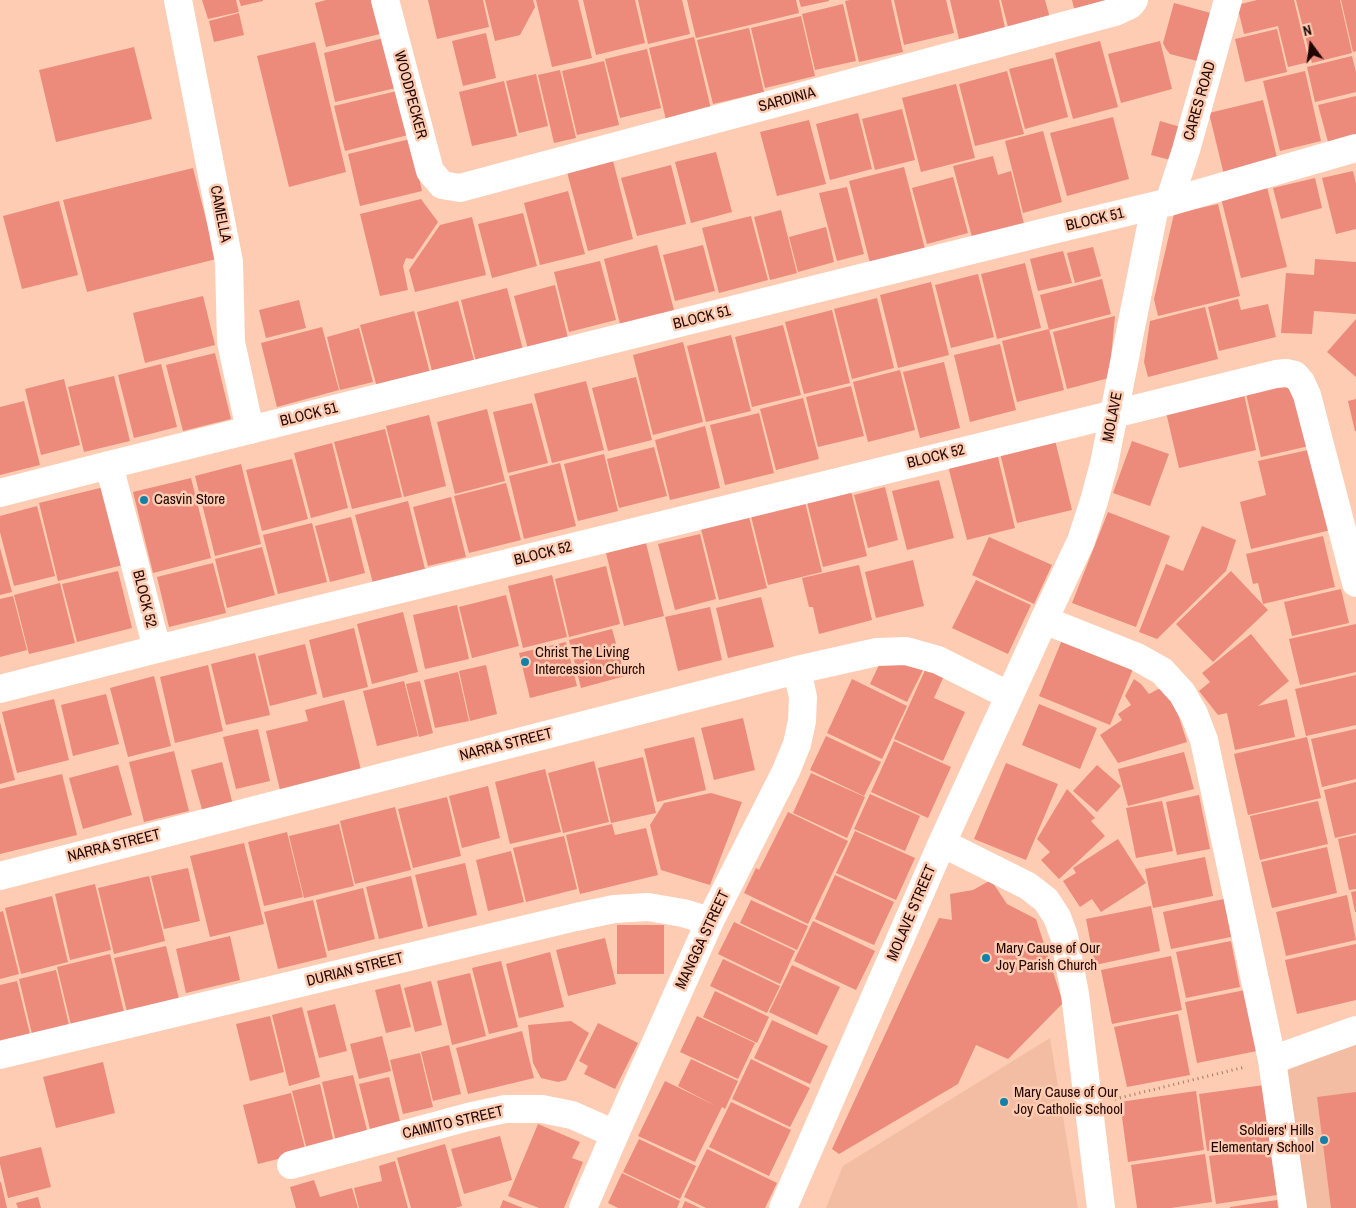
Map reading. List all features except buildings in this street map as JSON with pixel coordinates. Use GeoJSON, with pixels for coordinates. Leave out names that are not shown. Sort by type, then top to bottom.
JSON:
{"type":"FeatureCollection","features":[{"type":"Feature","properties":{"kind":"street","name":"CAMELLA"},"geometry":{"type":"LineString","coordinates":[[178,0],[229,262],[231,342],[250,430]]}},
{"type":"Feature","properties":{"kind":"street","name":"WOODPECKER"},"geometry":{"type":"LineString","coordinates":[[385,0],[430,171],[442,185]]}},
{"type":"Feature","properties":{"kind":"street","name":"CARES ROAD"},"geometry":{"type":"LineString","coordinates":[[1162,204],[1186,150],[1228,0]]}},
{"type":"Feature","properties":{"kind":"street","name":"SARDINIA"},"geometry":{"type":"LineString","coordinates":[[442,185],[460,188],[470,186],[1115,12],[1132,2]]}},
{"type":"Feature","properties":{"kind":"street","name":"BLOCK 51"},"geometry":{"type":"LineString","coordinates":[[0,493],[1162,204],[1356,148]]}},
{"type":"Feature","properties":{"kind":"street","name":"MOLAVE"},"geometry":{"type":"LineString","coordinates":[[1044,620],[1081,541],[1094,501],[1162,204]]}},
{"type":"Feature","properties":{"kind":"street","name":"BLOCK 52"},"geometry":{"type":"LineString","coordinates":[[110,466],[157,649],[1286,373],[1295,376],[1301,382],[1307,395],[1356,583]]}},
{"type":"Feature","properties":{"kind":"street","name":"MOLAVE STREET"},"geometry":{"type":"LineString","coordinates":[[783,1208],[942,843],[1044,620]]}},
{"type":"Feature","properties":{"kind":"street"},"geometry":{"type":"LineString","coordinates":[[1044,620],[1137,656],[1162,671],[1182,693],[1194,714],[1204,740],[1272,1060],[1292,1208]]}},
{"type":"Feature","properties":{"kind":"street"},"geometry":{"type":"LineString","coordinates":[[0,688],[157,649]]}},
{"type":"Feature","properties":{"kind":"street","name":"NARRA STREET"},"geometry":{"type":"LineString","coordinates":[[0,876],[797,670],[877,652],[906,651],[938,660],[1008,696]]}},
{"type":"Feature","properties":{"kind":"street","name":"MANGGA STREET"},"geometry":{"type":"LineString","coordinates":[[584,1208],[710,921],[786,771],[797,744],[802,721],[802,696],[797,670]]}},
{"type":"Feature","properties":{"kind":"street"},"geometry":{"type":"LineString","coordinates":[[942,843],[1028,886],[1046,900],[1058,917],[1064,936],[1075,994],[1101,1208]]}},
{"type":"Feature","properties":{"kind":"street","name":"DURIAN STREET"},"geometry":{"type":"LineString","coordinates":[[0,1055],[595,913],[648,907],[683,913],[710,921]]}},
{"type":"Feature","properties":{"kind":"street"},"geometry":{"type":"LineString","coordinates":[[1272,1060],[1356,1030]]}},
{"type":"Feature","properties":{"kind":"street","name":"CAIMITO STREET"},"geometry":{"type":"LineString","coordinates":[[292,1165],[468,1117],[505,1109],[542,1110],[572,1115],[615,1134]]}},
{"type":"Feature","properties":{"kind":"path"},"geometry":{"type":"LineString","coordinates":[[1088,1105],[1272,1060]]}},
{"type":"Feature","properties":{"kind":"shaded area","name":"Mary Cause of Our Joy Catholic School"},"geometry":{"type":"Polygon","coordinates":[[[1050,1038],[1078,1208],[826,1208],[843,1166],[1050,1038]]]}},
{"type":"Feature","properties":{"kind":"shaded area","name":"Soldiers' Hills Elementary School"},"geometry":{"type":"Polygon","coordinates":[[[1356,1043],[1356,1208],[1304,1208],[1281,1073],[1356,1043]]]}},
{"type":"Feature","properties":{"kind":"place","name":"Casvin Store"},"geometry":{"type":"Point","coordinates":[144,500]}},
{"type":"Feature","properties":{"kind":"place","name":"Christ The Living Intercession Church"},"geometry":{"type":"Point","coordinates":[525,662]}},
{"type":"Feature","properties":{"kind":"place","name":"Mary Cause of Our Joy Parish Church"},"geometry":{"type":"Point","coordinates":[986,958]}},
{"type":"Feature","properties":{"kind":"place","name":"Mary Cause of Our Joy Catholic School"},"geometry":{"type":"Point","coordinates":[1004,1102]}},
{"type":"Feature","properties":{"kind":"place","name":"Soldiers' Hills Elementary School"},"geometry":{"type":"Point","coordinates":[1324,1140]}}]}
